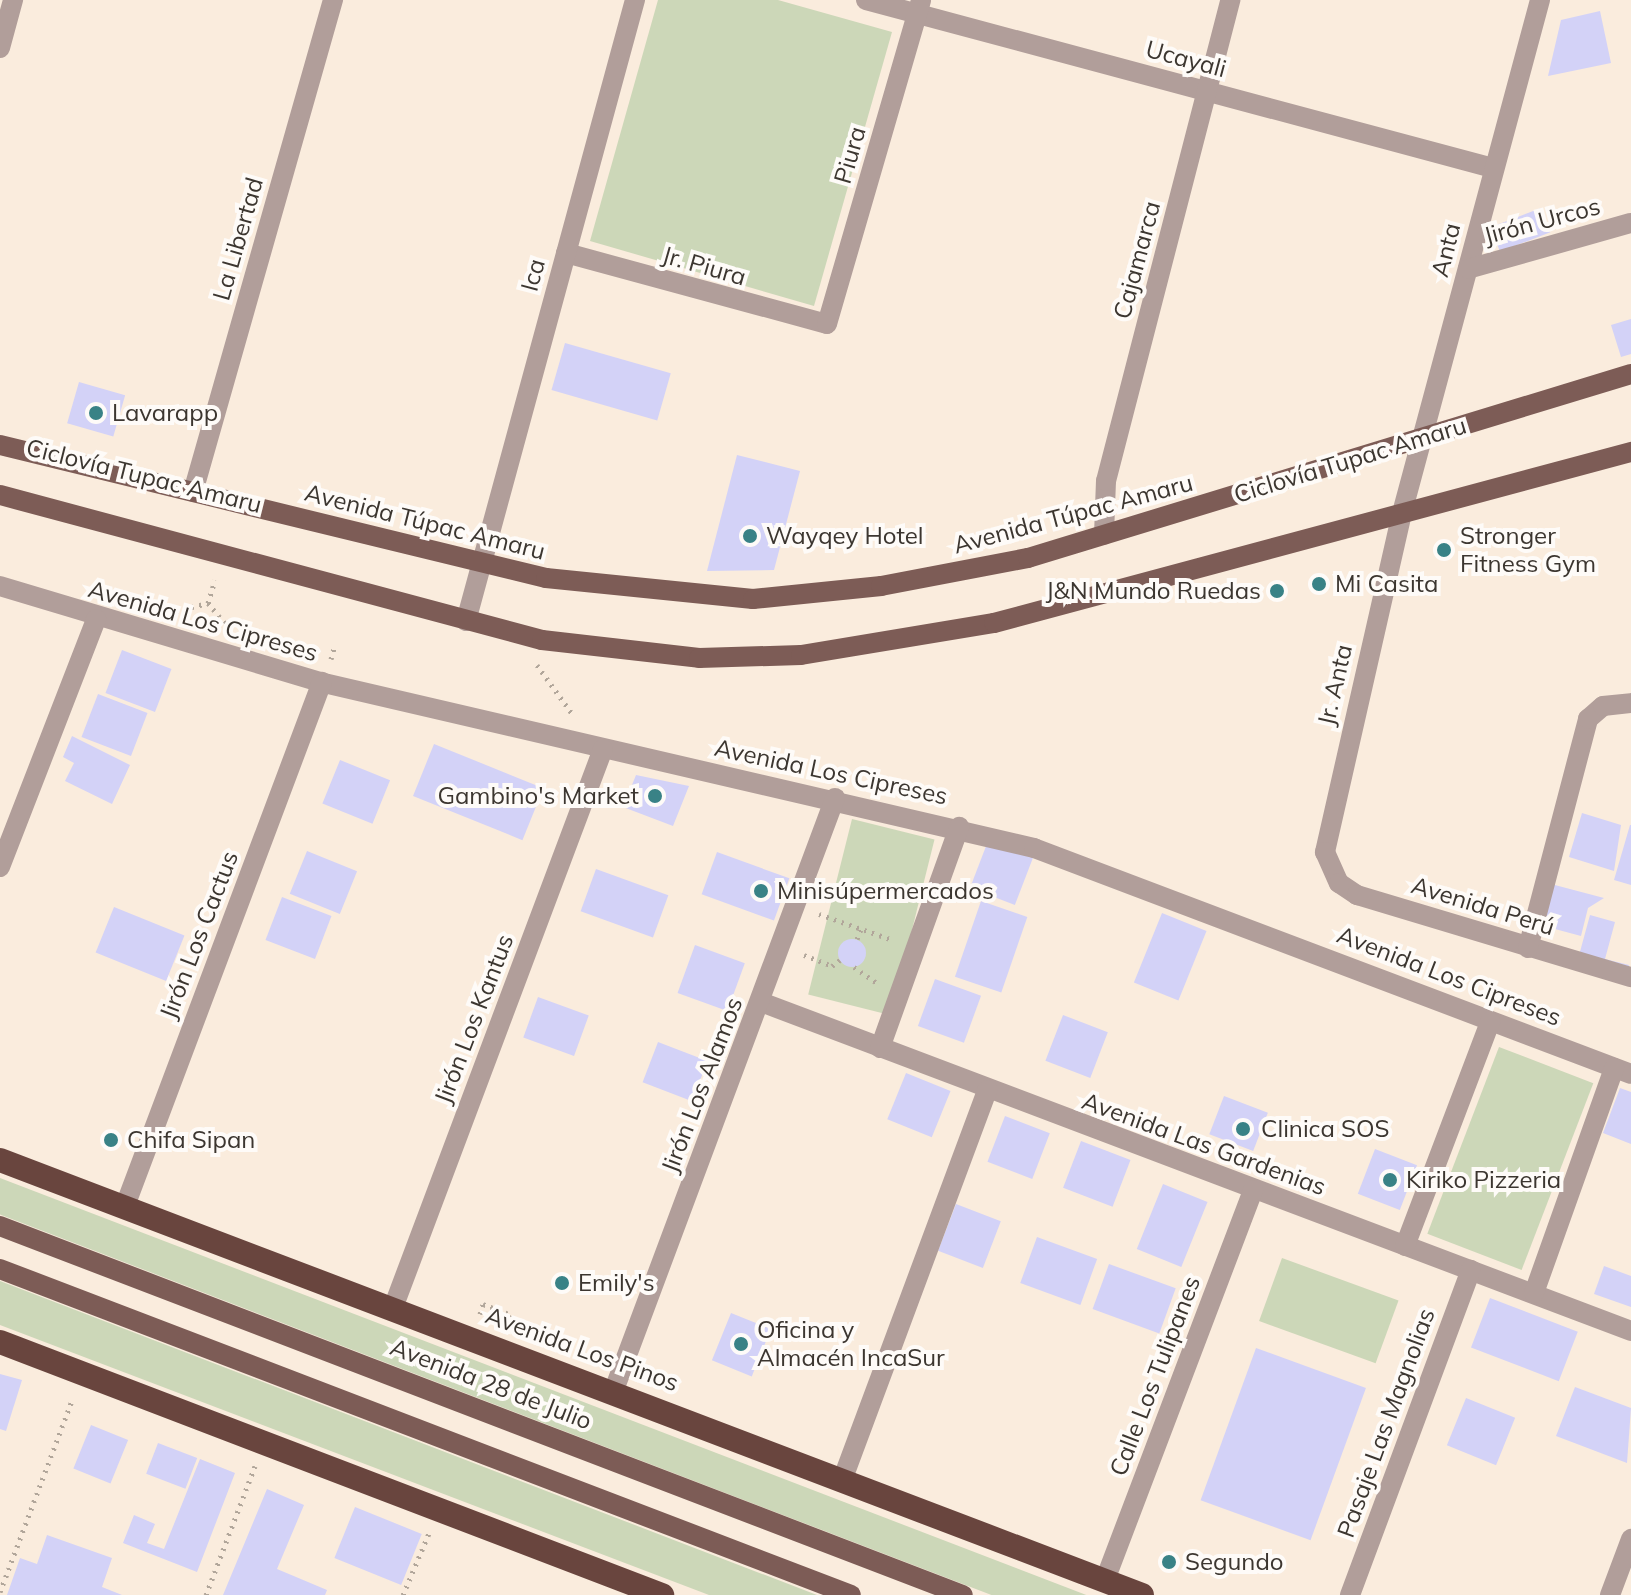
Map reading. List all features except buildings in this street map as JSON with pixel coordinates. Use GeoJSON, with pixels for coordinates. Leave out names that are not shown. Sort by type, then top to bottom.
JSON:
{"type":"FeatureCollection","features":[{"type":"Feature","properties":{"kind":"highway","name":"Avenida Los Pinos"},"geometry":{"type":"LineString","coordinates":[[0,1160],[614,1390],[1142,1595]]}},
{"type":"Feature","properties":{"kind":"highway"},"geometry":{"type":"LineString","coordinates":[[0,1342],[662,1595]]}},
{"type":"Feature","properties":{"kind":"main road","name":"Avenida Túpac Amaru"},"geometry":{"type":"LineString","coordinates":[[0,445],[481,564],[618,591],[753,599],[970,571],[1104,535],[1631,374]]}},
{"type":"Feature","properties":{"kind":"main road"},"geometry":{"type":"LineString","coordinates":[[0,495],[466,621],[653,657],[801,655],[994,623],[1631,452]]}},
{"type":"Feature","properties":{"kind":"main road","name":"Avenida 28 de Julio"},"geometry":{"type":"LineString","coordinates":[[0,1226],[963,1595]]}},
{"type":"Feature","properties":{"kind":"main road"},"geometry":{"type":"LineString","coordinates":[[0,1269],[851,1595]]}},
{"type":"Feature","properties":{"kind":"street"},"geometry":{"type":"LineString","coordinates":[[0,48],[13,0]]}},
{"type":"Feature","properties":{"kind":"street","name":"La Libertad"},"geometry":{"type":"LineString","coordinates":[[193,492],[333,0]]}},
{"type":"Feature","properties":{"kind":"street","name":"Ica"},"geometry":{"type":"LineString","coordinates":[[466,621],[635,0]]}},
{"type":"Feature","properties":{"kind":"street","name":"Ucayali"},"geometry":{"type":"LineString","coordinates":[[866,0],[919,7],[1207,92],[1493,168]]}},
{"type":"Feature","properties":{"kind":"street","name":"Cajamarca"},"geometry":{"type":"LineString","coordinates":[[1104,535],[1106,481],[1230,0]]}},
{"type":"Feature","properties":{"kind":"street","name":"Anta"},"geometry":{"type":"LineString","coordinates":[[1402,513],[1425,437],[1493,168],[1540,0]]}},
{"type":"Feature","properties":{"kind":"street","name":"Piura"},"geometry":{"type":"LineString","coordinates":[[827,324],[919,7]]}},
{"type":"Feature","properties":{"kind":"street","name":"Jirón Urcos"},"geometry":{"type":"LineString","coordinates":[[1468,269],[1631,223]]}},
{"type":"Feature","properties":{"kind":"street","name":"Jr. Piura"},"geometry":{"type":"LineString","coordinates":[[566,253],[827,324]]}},
{"type":"Feature","properties":{"kind":"street","name":"Jr. Anta"},"geometry":{"type":"LineString","coordinates":[[1330,868],[1326,837],[1402,513]]}},
{"type":"Feature","properties":{"kind":"street","name":"Avenida Los Cipreses"},"geometry":{"type":"LineString","coordinates":[[0,586],[96,619],[322,682],[603,749],[959,827],[1101,868],[1622,1071]]}},
{"type":"Feature","properties":{"kind":"street"},"geometry":{"type":"LineString","coordinates":[[0,867],[96,619]]}},
{"type":"Feature","properties":{"kind":"street","name":"Jirón Los Cactus"},"geometry":{"type":"LineString","coordinates":[[125,1206],[322,682]]}},
{"type":"Feature","properties":{"kind":"street"},"geometry":{"type":"LineString","coordinates":[[1528,948],[1588,719],[1603,706],[1631,703]]}},
{"type":"Feature","properties":{"kind":"street","name":"Jirón Los Kantus"},"geometry":{"type":"LineString","coordinates":[[393,1308],[603,749]]}},
{"type":"Feature","properties":{"kind":"street","name":"Jirón Los Alamos"},"geometry":{"type":"LineString","coordinates":[[614,1390],[835,798]]}},
{"type":"Feature","properties":{"kind":"street"},"geometry":{"type":"LineString","coordinates":[[880,1048],[959,827]]}},
{"type":"Feature","properties":{"kind":"street","name":"Avenida Perú"},"geometry":{"type":"LineString","coordinates":[[1330,868],[1357,895],[1631,977]]}},
{"type":"Feature","properties":{"kind":"street","name":"Avenida Las Gardenias"},"geometry":{"type":"LineString","coordinates":[[761,1002],[1631,1331]]}},
{"type":"Feature","properties":{"kind":"street"},"geometry":{"type":"LineString","coordinates":[[1405,1246],[1490,1022]]}},
{"type":"Feature","properties":{"kind":"street"},"geometry":{"type":"LineString","coordinates":[[1534,1293],[1622,1071]]}},
{"type":"Feature","properties":{"kind":"street"},"geometry":{"type":"LineString","coordinates":[[843,1478],[987,1090]]}},
{"type":"Feature","properties":{"kind":"street","name":"Calle Los Tulipanes"},"geometry":{"type":"LineString","coordinates":[[1105,1580],[1253,1190]]}},
{"type":"Feature","properties":{"kind":"street","name":"Pasaje Las Magnolias"},"geometry":{"type":"LineString","coordinates":[[1350,1595],[1471,1270]]}},
{"type":"Feature","properties":{"kind":"street"},"geometry":{"type":"LineString","coordinates":[[1610,1595],[1631,1539]]}},
{"type":"Feature","properties":{"kind":"path"},"geometry":{"type":"LineString","coordinates":[[167,613],[208,603],[221,557]]}},
{"type":"Feature","properties":{"kind":"path"},"geometry":{"type":"LineString","coordinates":[[537,658],[575,727]]}},
{"type":"Feature","properties":{"kind":"path"},"geometry":{"type":"LineString","coordinates":[[796,905],[916,949]]}},
{"type":"Feature","properties":{"kind":"path"},"geometry":{"type":"LineString","coordinates":[[857,939],[861,929]]}},
{"type":"Feature","properties":{"kind":"path"},"geometry":{"type":"LineString","coordinates":[[780,946],[832,966],[840,960]]}},
{"type":"Feature","properties":{"kind":"path"},"geometry":{"type":"LineString","coordinates":[[483,1304],[511,1315],[508,1325],[490,1318]]}},
{"type":"Feature","properties":{"kind":"path"},"geometry":{"type":"LineString","coordinates":[[0,1592],[82,1374]]}},
{"type":"Feature","properties":{"kind":"path"},"geometry":{"type":"LineString","coordinates":[[206,1595],[263,1443]]}},
{"type":"Feature","properties":{"kind":"path"},"geometry":{"type":"LineString","coordinates":[[403,1595],[438,1509]]}},
{"type":"Feature","properties":{"kind":"green space"},"geometry":{"type":"Polygon","coordinates":[[[658,0],[778,0],[892,32],[814,306],[590,241],[658,0]]]}},
{"type":"Feature","properties":{"kind":"green space"},"geometry":{"type":"Polygon","coordinates":[[[852,819],[934,840],[891,1015],[808,995],[852,819]]]}},
{"type":"Feature","properties":{"kind":"green space"},"geometry":{"type":"Polygon","coordinates":[[[1499,1047],[1593,1083],[1522,1270],[1427,1234],[1499,1047]]]}},
{"type":"Feature","properties":{"kind":"green space"},"geometry":{"type":"Polygon","coordinates":[[[0,1178],[1086,1595],[991,1595],[0,1214],[0,1178]]]}},
{"type":"Feature","properties":{"kind":"green space"},"geometry":{"type":"Polygon","coordinates":[[[1282,1258],[1399,1300],[1376,1363],[1259,1321],[1282,1258]]]}},
{"type":"Feature","properties":{"kind":"green space"},"geometry":{"type":"Polygon","coordinates":[[[0,1281],[817,1595],[709,1595],[0,1325],[0,1281]]]}},
{"type":"Feature","properties":{"kind":"place","name":"Lavarapp"},"geometry":{"type":"Point","coordinates":[96,413]}},
{"type":"Feature","properties":{"kind":"place","name":"Wayqey Hotel"},"geometry":{"type":"Point","coordinates":[750,536]}},
{"type":"Feature","properties":{"kind":"place","name":"Stronger Fitness Gym"},"geometry":{"type":"Point","coordinates":[1444,550]}},
{"type":"Feature","properties":{"kind":"place","name":"Mi Casita"},"geometry":{"type":"Point","coordinates":[1319,584]}},
{"type":"Feature","properties":{"kind":"place","name":"J&N Mundo Ruedas"},"geometry":{"type":"Point","coordinates":[1277,591]}},
{"type":"Feature","properties":{"kind":"place","name":"Gambino's Market"},"geometry":{"type":"Point","coordinates":[655,796]}},
{"type":"Feature","properties":{"kind":"place","name":"Minisúpermercados"},"geometry":{"type":"Point","coordinates":[761,891]}},
{"type":"Feature","properties":{"kind":"place","name":"Clinica SOS"},"geometry":{"type":"Point","coordinates":[1243,1129]}},
{"type":"Feature","properties":{"kind":"place","name":"Chifa Sipan"},"geometry":{"type":"Point","coordinates":[111,1140]}},
{"type":"Feature","properties":{"kind":"place","name":"Kiriko Pizzeria"},"geometry":{"type":"Point","coordinates":[1390,1180]}},
{"type":"Feature","properties":{"kind":"place","name":"Emily's"},"geometry":{"type":"Point","coordinates":[562,1283]}},
{"type":"Feature","properties":{"kind":"place","name":"Oficina y Almacén IncaSur"},"geometry":{"type":"Point","coordinates":[741,1344]}},
{"type":"Feature","properties":{"kind":"place","name":"Segundo"},"geometry":{"type":"Point","coordinates":[1169,1562]}}]}
